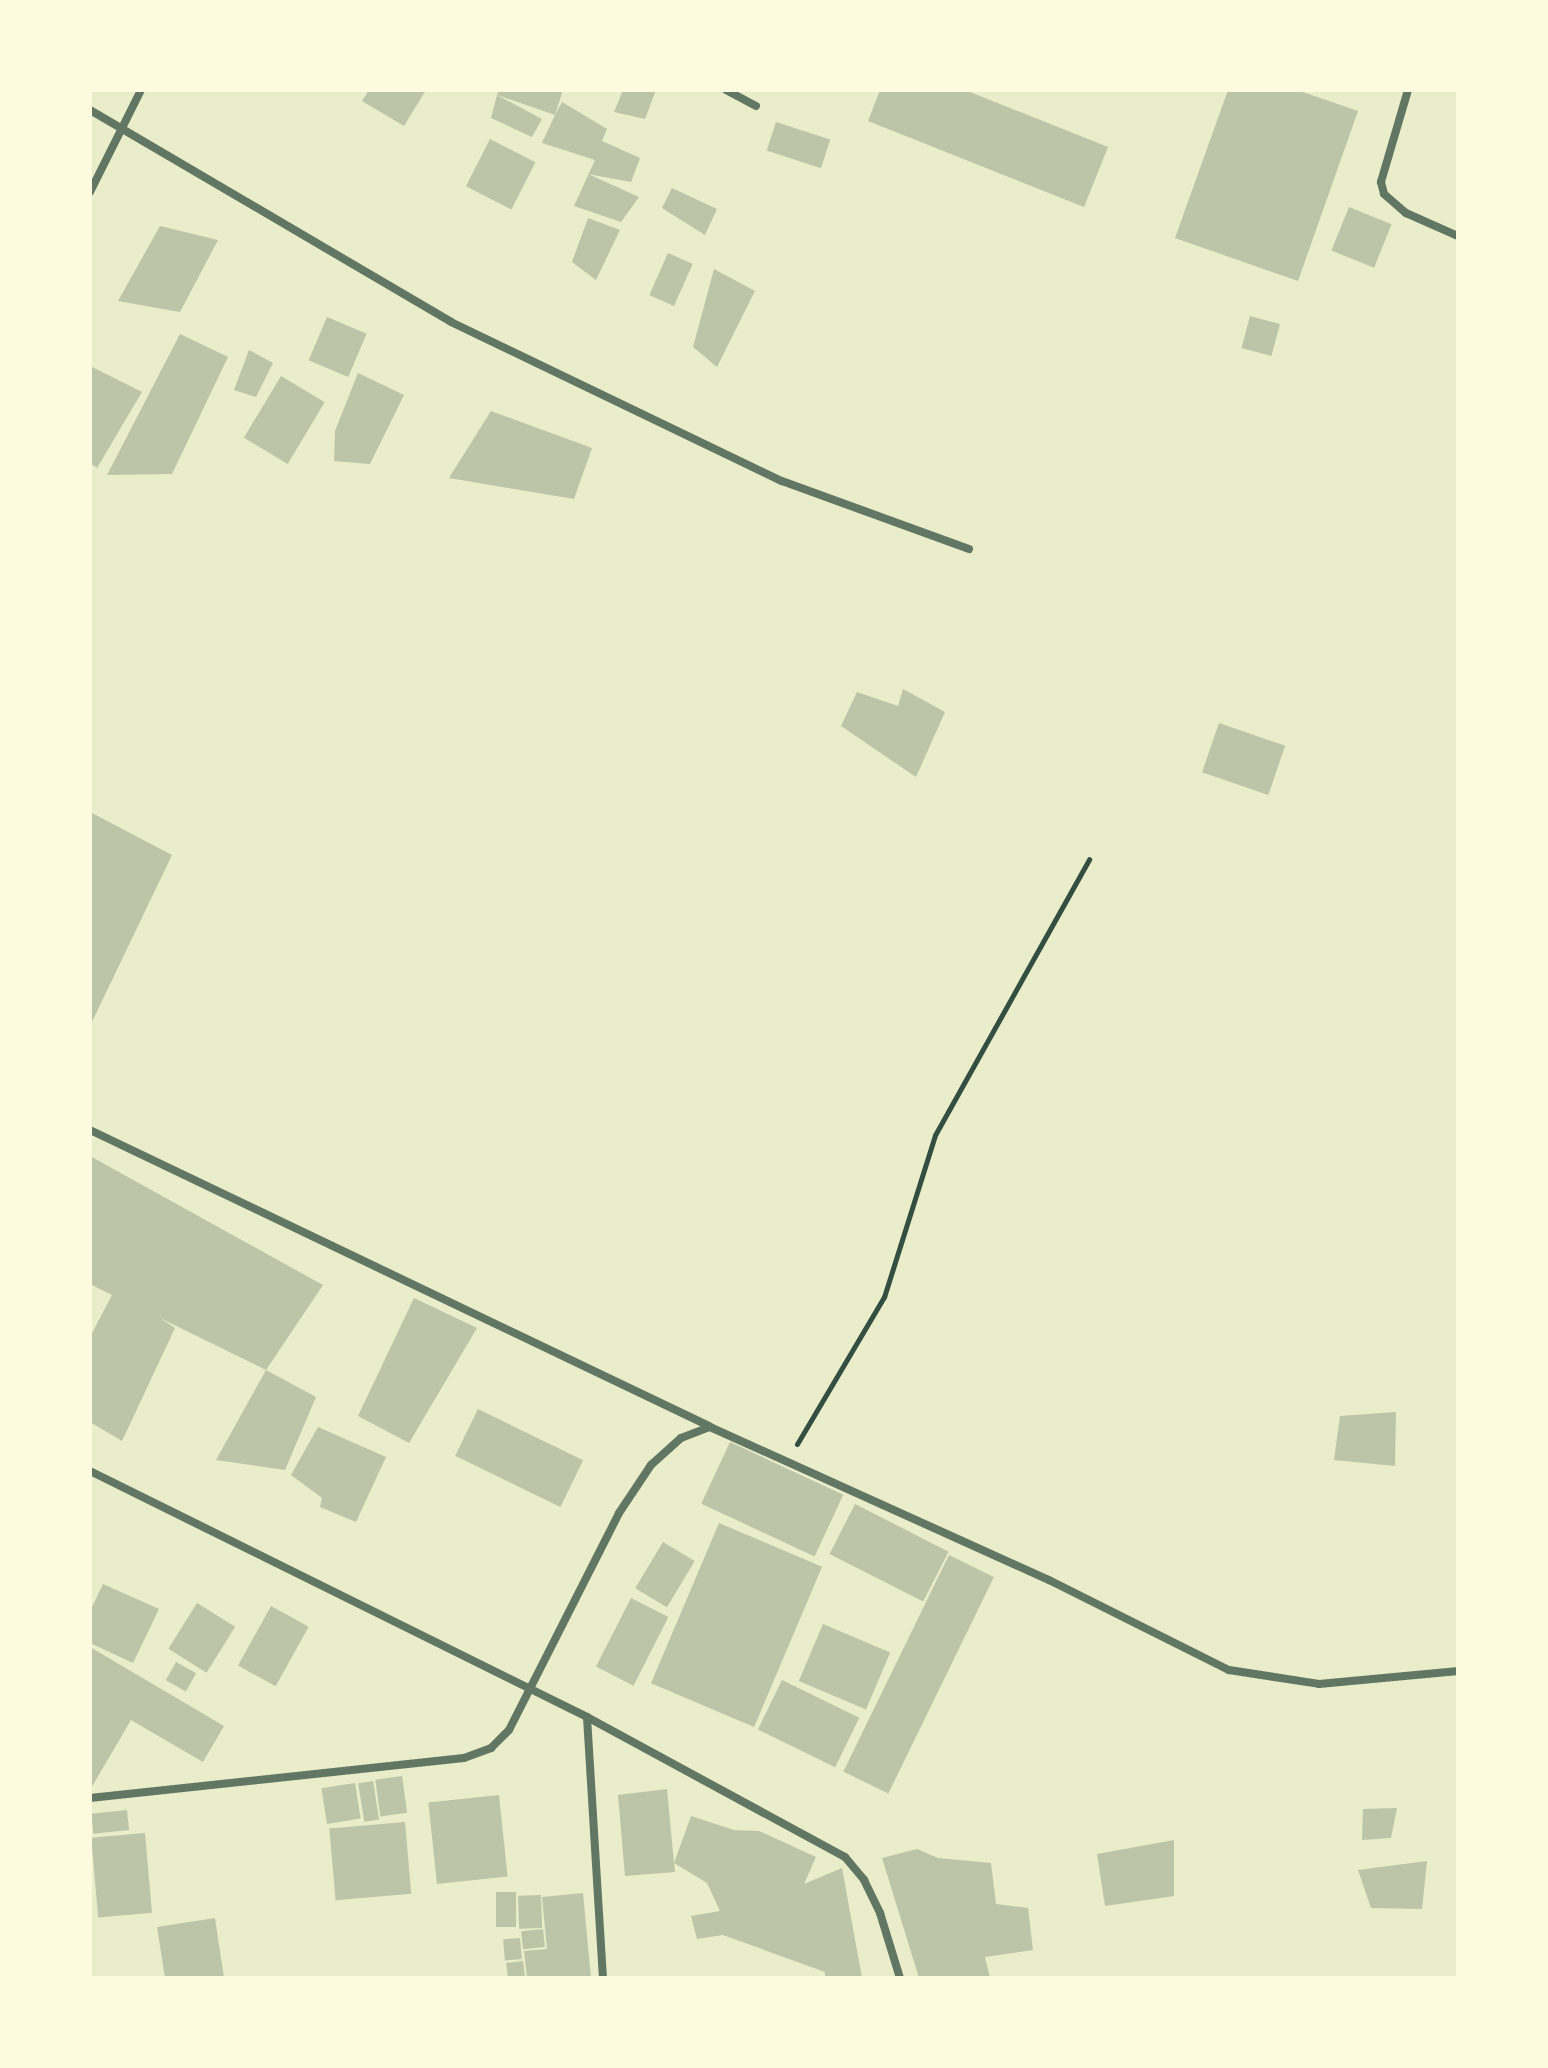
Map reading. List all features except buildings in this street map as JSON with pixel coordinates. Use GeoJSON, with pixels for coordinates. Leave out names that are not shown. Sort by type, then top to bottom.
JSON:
{"type":"FeatureCollection","features":[{"type":"Feature","properties":{"kind":"street"},"geometry":{"type":"LineString","coordinates":[[90,192],[141,90]]}},
{"type":"Feature","properties":{"kind":"street"},"geometry":{"type":"LineString","coordinates":[[726,90],[756,106]]}},
{"type":"Feature","properties":{"kind":"street"},"geometry":{"type":"LineString","coordinates":[[1408,90],[1381,182],[1384,194],[1406,213],[1458,236]]}},
{"type":"Feature","properties":{"kind":"street"},"geometry":{"type":"LineString","coordinates":[[90,110],[466,329],[782,481],[969,549]]}},
{"type":"Feature","properties":{"kind":"street"},"geometry":{"type":"LineString","coordinates":[[90,1130],[710,1427],[789,1458],[1229,1670],[1319,1684],[1458,1671]]}},
{"type":"Feature","properties":{"kind":"street"},"geometry":{"type":"LineString","coordinates":[[90,1798],[464,1758],[491,1748],[509,1730],[619,1513],[651,1465],[681,1438],[710,1427]]}},
{"type":"Feature","properties":{"kind":"street"},"geometry":{"type":"LineString","coordinates":[[90,1471],[587,1717],[845,1857],[864,1880],[880,1913],[900,1978]]}},
{"type":"Feature","properties":{"kind":"street"},"geometry":{"type":"LineString","coordinates":[[587,1717],[603,1978]]}},
{"type":"Feature","properties":{"kind":"path"},"geometry":{"type":"LineString","coordinates":[[789,1458],[884,1297],[935,1135],[1089,859]]}}]}
